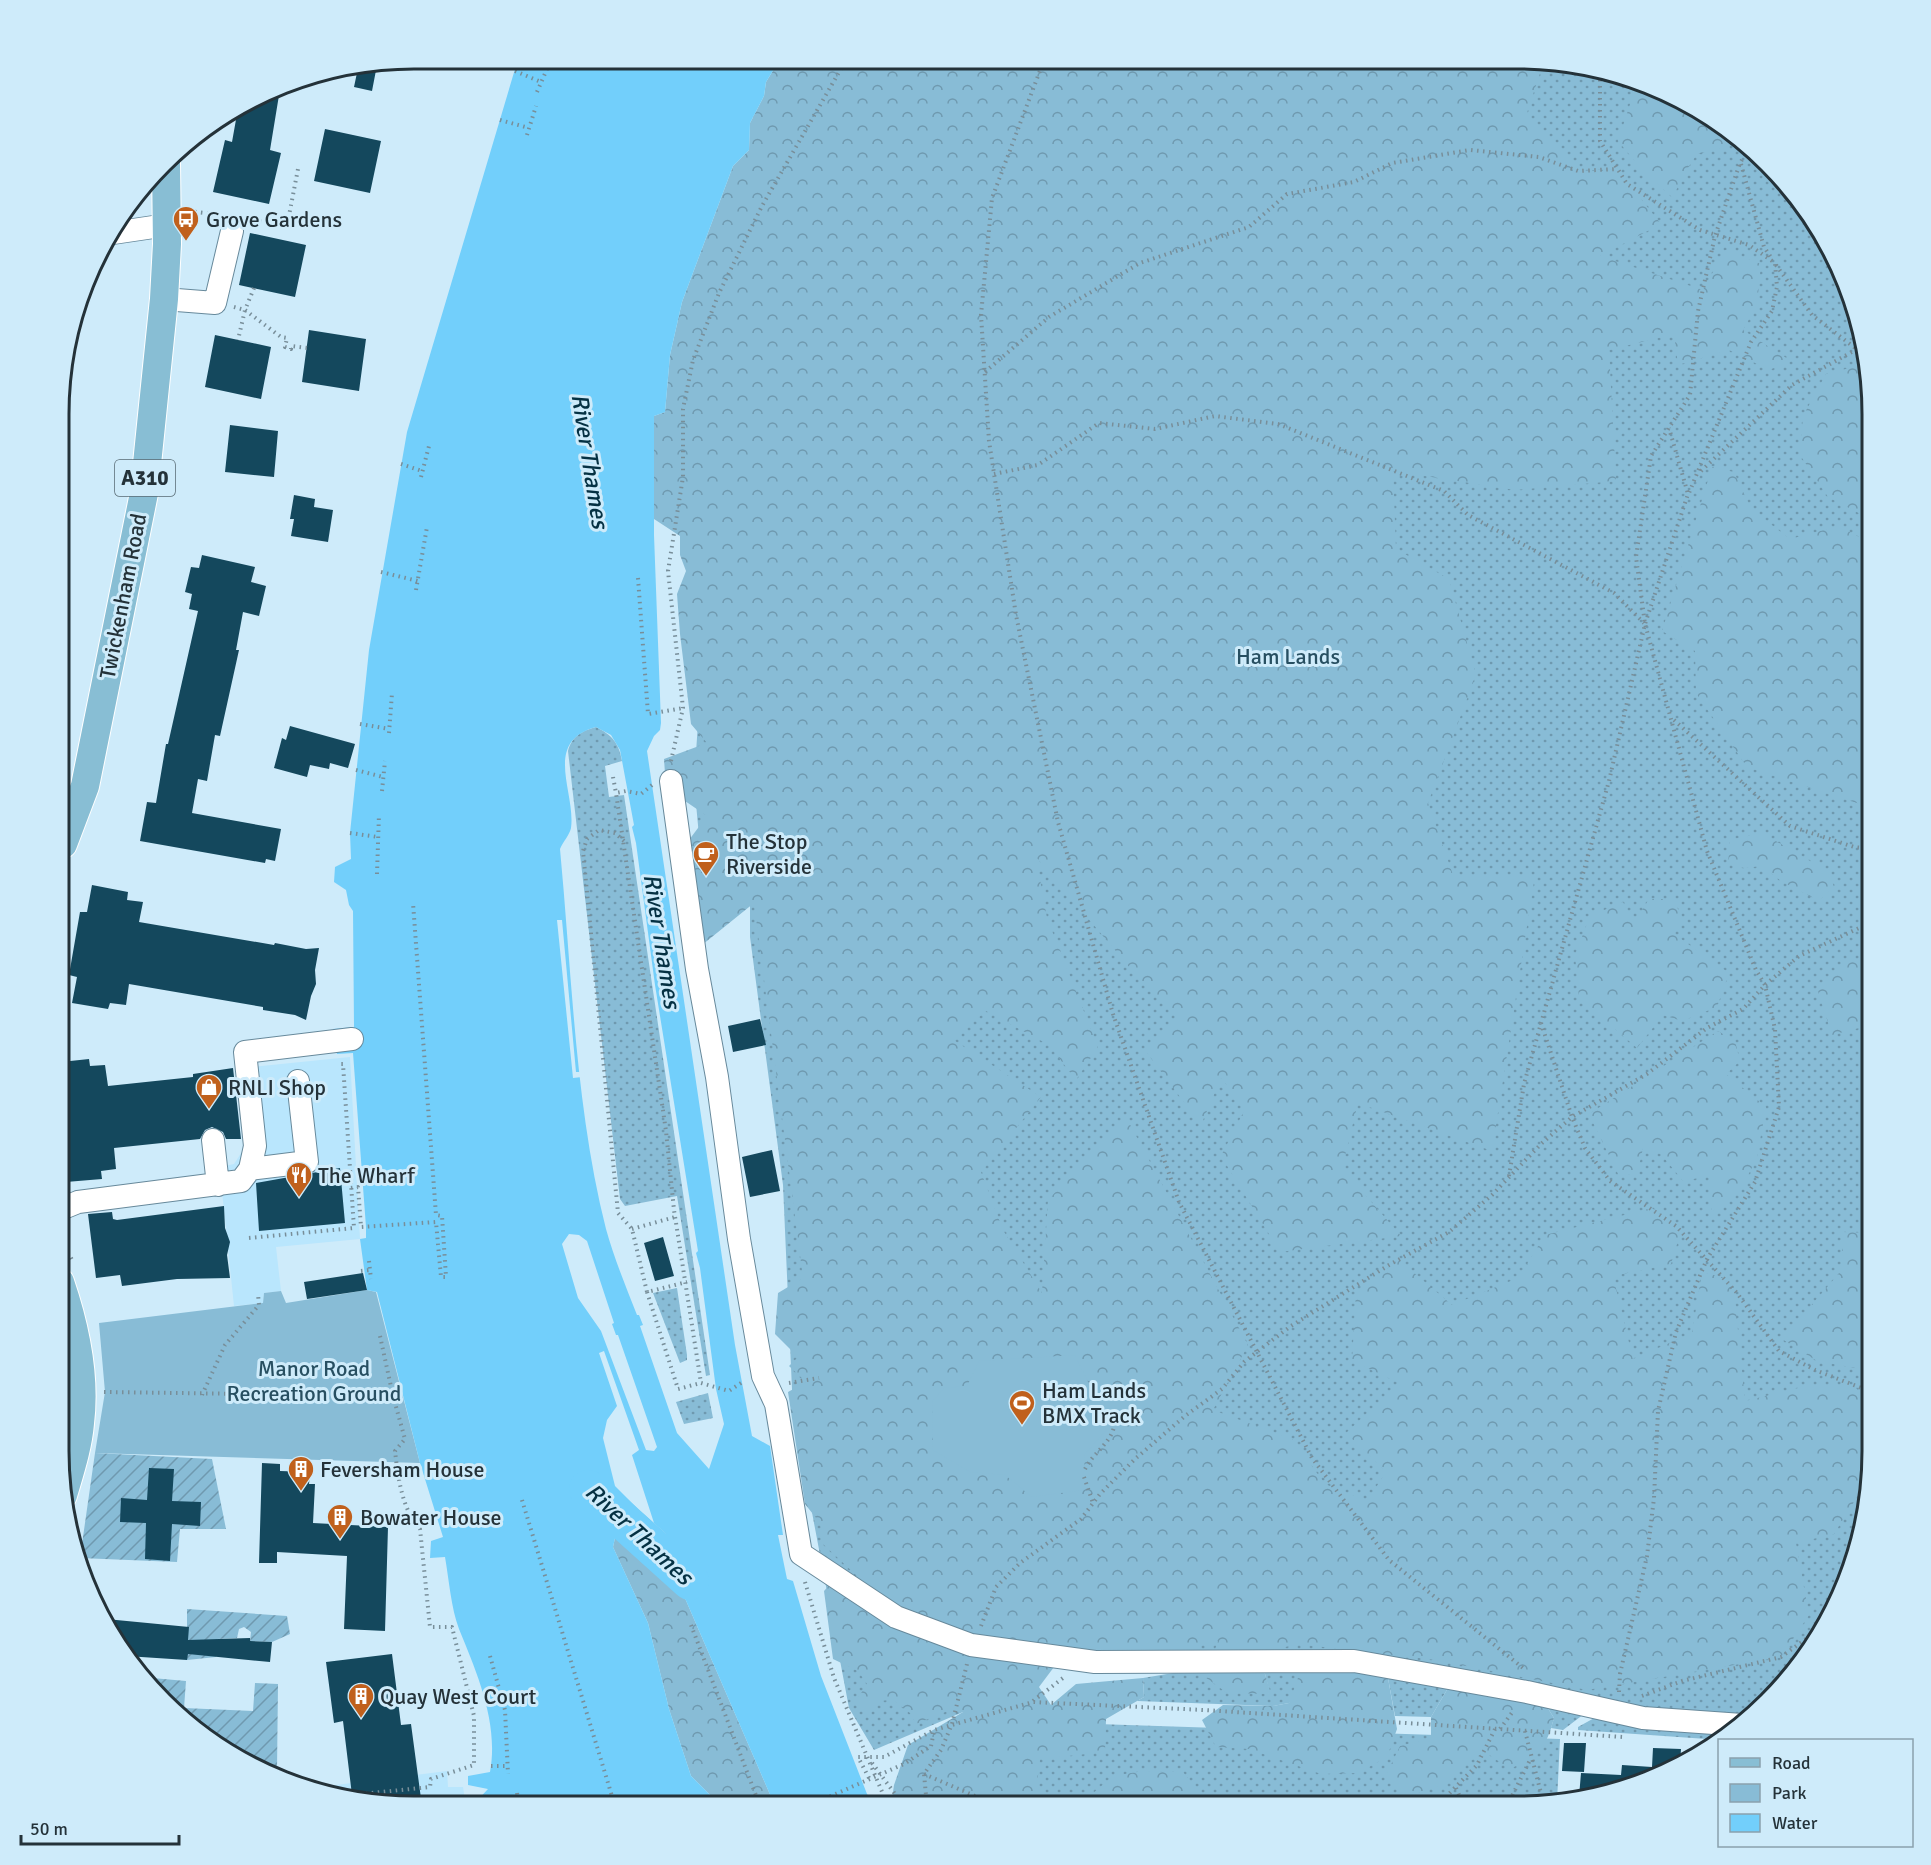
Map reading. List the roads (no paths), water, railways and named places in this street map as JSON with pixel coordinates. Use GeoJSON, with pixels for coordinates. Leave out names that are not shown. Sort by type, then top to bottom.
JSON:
{"type":"FeatureCollection","features":[{"type":"Feature","properties":{"kind":"main road","name":"Twickenham Road"},"geometry":{"type":"LineString","coordinates":[[69,828],[85,786],[144,493],[164,299],[166,174]]}},
{"type":"Feature","properties":{"kind":"main road"},"geometry":{"type":"LineString","coordinates":[[69,1310],[74,1325],[82,1391],[78,1438],[70,1469]]}},
{"type":"Feature","properties":{"kind":"street"},"geometry":{"type":"LineString","coordinates":[[123,230],[167,218]]}},
{"type":"Feature","properties":{"kind":"street"},"geometry":{"type":"LineString","coordinates":[[164,299],[215,303],[236,222]]}},
{"type":"Feature","properties":{"kind":"street"},"geometry":{"type":"LineString","coordinates":[[662,783],[717,1077],[739,1239],[763,1376],[776,1404],[801,1554],[896,1617],[971,1645],[1095,1662],[1354,1661],[1616,1709],[1643,1718],[1728,1724]]}},
{"type":"Feature","properties":{"kind":"street"},"geometry":{"type":"LineString","coordinates":[[69,1206],[78,1202],[241,1182],[249,1169],[255,1146],[245,1052],[352,1039]]}},
{"type":"Feature","properties":{"kind":"street"},"geometry":{"type":"LineString","coordinates":[[249,1169],[307,1162],[298,1081]]}},
{"type":"Feature","properties":{"kind":"street"},"geometry":{"type":"LineString","coordinates":[[213,1140],[218,1185]]}},
{"type":"Feature","properties":{"kind":"water"},"geometry":{"type":"Polygon","coordinates":[[[515,69],[774,69],[766,82],[764,96],[750,123],[749,150],[733,166],[682,302],[670,355],[665,412],[654,416],[654,535],[661,723],[660,730],[654,736],[647,751],[735,1345],[752,1436],[770,1446],[783,1535],[778,1535],[787,1579],[793,1581],[821,1676],[868,1796],[771,1796],[681,1589],[645,1556],[666,1534],[654,1523],[632,1455],[639,1450],[604,1351],[599,1353],[617,1406],[607,1420],[603,1438],[615,1486],[639,1510],[615,1538],[613,1547],[648,1623],[669,1709],[691,1776],[711,1796],[481,1796],[488,1789],[468,1785],[468,1776],[490,1772],[492,1754],[489,1717],[479,1681],[456,1621],[445,1557],[430,1558],[431,1541],[443,1537],[420,1463],[377,1292],[367,1290],[360,1239],[366,1238],[366,1227],[353,1053],[337,1054],[333,1029],[354,1027],[353,911],[349,905],[346,890],[334,882],[335,867],[351,859],[350,833],[369,650],[407,432],[515,69]],[[596,727],[580,734],[570,744],[565,770],[571,828],[560,849],[576,1040],[587,1135],[609,1240],[637,1315],[643,1325],[640,1326],[677,1433],[709,1469],[724,1424],[716,1389],[696,1253],[698,1251],[655,985],[632,827],[634,825],[620,750],[611,735],[596,727]],[[569,1234],[562,1244],[578,1298],[601,1331],[646,1450],[654,1451],[657,1447],[618,1335],[612,1324],[614,1323],[587,1241],[579,1235],[569,1234]]]}},
{"type":"Feature","properties":{"kind":"waterway","name":"River Thames"},"geometry":{"type":"LineString","coordinates":[[588,1489],[690,1581]]}},
{"type":"Feature","properties":{"kind":"place","name":"Grove Gardens"},"geometry":{"type":"Point","coordinates":[186,242]}},
{"type":"Feature","properties":{"kind":"place","name":"The Stop Riverside"},"geometry":{"type":"Point","coordinates":[706,877]}},
{"type":"Feature","properties":{"kind":"place","name":"RNLI Shop"},"geometry":{"type":"Point","coordinates":[209,1110]}},
{"type":"Feature","properties":{"kind":"place","name":"The Wharf"},"geometry":{"type":"Point","coordinates":[299,1198]}},
{"type":"Feature","properties":{"kind":"place","name":"Ham Lands BMX Track"},"geometry":{"type":"Point","coordinates":[1022,1426]}},
{"type":"Feature","properties":{"kind":"place","name":"Feversham House"},"geometry":{"type":"Point","coordinates":[301,1492]}},
{"type":"Feature","properties":{"kind":"place","name":"Bowater House"},"geometry":{"type":"Point","coordinates":[340,1540]}},
{"type":"Feature","properties":{"kind":"place","name":"Quay West Court"},"geometry":{"type":"Point","coordinates":[361,1719]}},
{"type":"Feature","properties":{"kind":"park label","name":"Ham Lands"},"geometry":{"type":"Point","coordinates":[1288,656]}},
{"type":"Feature","properties":{"kind":"park label","name":"Manor Road Recreation Ground"},"geometry":{"type":"Point","coordinates":[314,1380]}}]}
